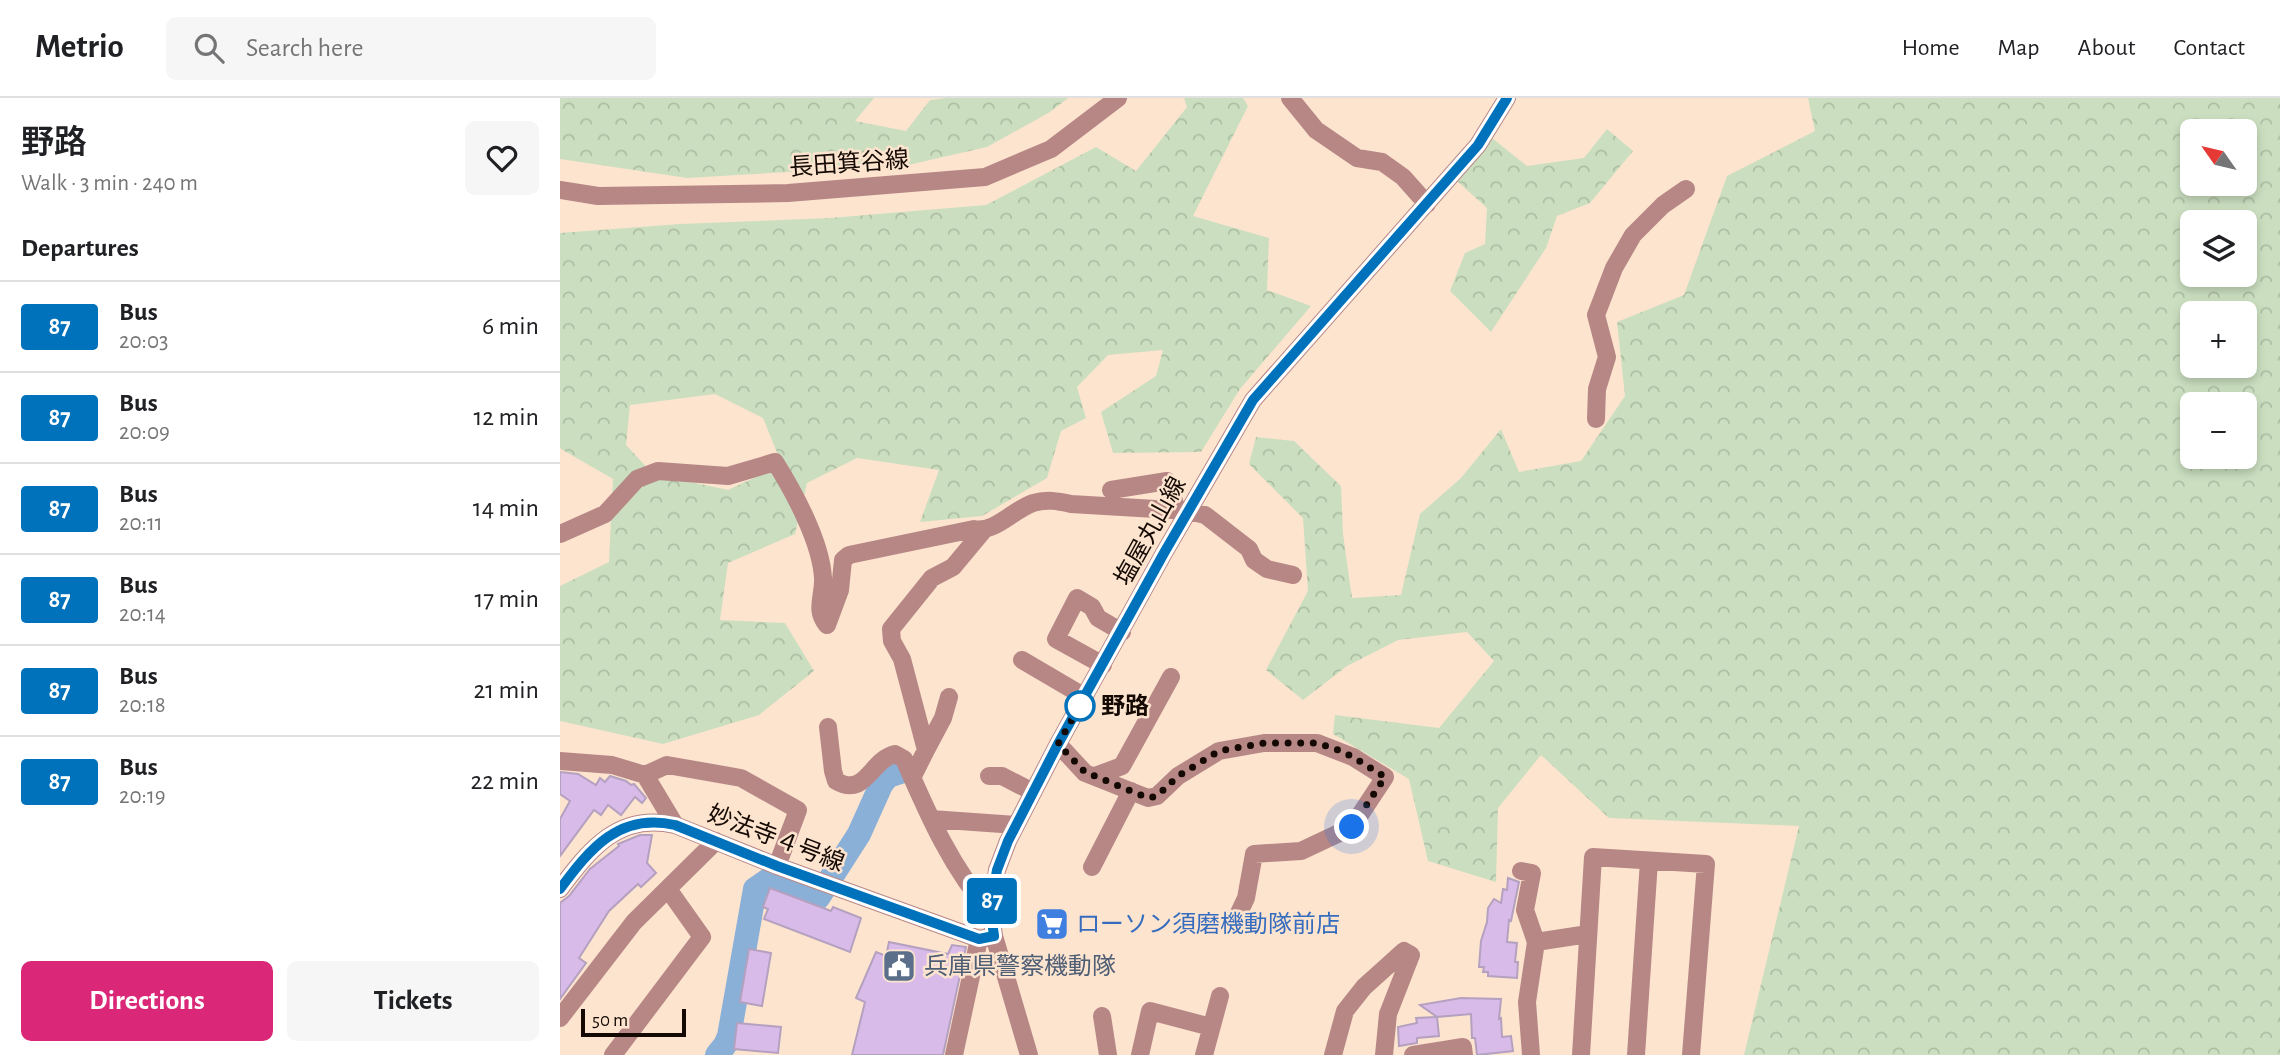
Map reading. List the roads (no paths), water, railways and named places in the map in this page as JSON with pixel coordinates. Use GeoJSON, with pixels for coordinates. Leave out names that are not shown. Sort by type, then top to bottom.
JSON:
{"type":"FeatureCollection","features":[{"type":"Feature","properties":{"kind":"street","name":"長田箕谷線"},"geometry":{"type":"LineString","coordinates":[[560,190],[598,196],[788,193],[985,177],[1051,149],[1118,98]]}},
{"type":"Feature","properties":{"kind":"street"},"geometry":{"type":"LineString","coordinates":[[1290,98],[1316,130],[1357,158],[1382,162],[1403,177],[1427,204]]}},
{"type":"Feature","properties":{"kind":"street","name":"塩屋丸山線"},"geometry":{"type":"LineString","coordinates":[[1029,1055],[986,938],[997,870],[1016,825],[1058,744],[1122,632],[1183,510],[1260,389],[1292,358],[1309,334],[1478,145],[1507,98]]}},
{"type":"Feature","properties":{"kind":"street"},"geometry":{"type":"LineString","coordinates":[[1596,419],[1597,389],[1607,357],[1595,316],[1614,268],[1633,234],[1663,205],[1686,189]]}},
{"type":"Feature","properties":{"kind":"street"},"geometry":{"type":"LineString","coordinates":[[560,534],[605,514],[637,479],[658,471],[728,475],[775,462],[793,489],[812,534],[824,579],[821,618],[827,625],[840,590],[843,560],[849,555],[951,533],[974,529],[984,531]]}},
{"type":"Feature","properties":{"kind":"street"},"geometry":{"type":"LineString","coordinates":[[1111,491],[1167,481],[1183,510]]}},
{"type":"Feature","properties":{"kind":"street"},"geometry":{"type":"LineString","coordinates":[[926,750],[902,659],[892,641],[891,629],[932,578],[953,568],[984,531],[1034,503],[1053,500],[1071,504],[1183,510],[1205,515],[1249,548],[1254,560],[1268,569],[1293,575]]}},
{"type":"Feature","properties":{"kind":"street"},"geometry":{"type":"LineString","coordinates":[[1102,666],[1056,639],[1077,598],[1092,607],[1098,618],[1122,632]]}},
{"type":"Feature","properties":{"kind":"street"},"geometry":{"type":"LineString","coordinates":[[1021,660],[1085,697]]}},
{"type":"Feature","properties":{"kind":"street"},"geometry":{"type":"LineString","coordinates":[[1095,776],[1122,766],[1171,677]]}},
{"type":"Feature","properties":{"kind":"street"},"geometry":{"type":"LineString","coordinates":[[912,778],[943,718],[949,697]]}},
{"type":"Feature","properties":{"kind":"street"},"geometry":{"type":"LineString","coordinates":[[828,727],[833,771],[836,782],[844,786],[855,786],[863,781],[884,756],[895,754],[904,759],[951,860],[971,891],[991,913]]}},
{"type":"Feature","properties":{"kind":"street"},"geometry":{"type":"LineString","coordinates":[[1058,744],[1085,772],[1148,798],[1157,796],[1178,776],[1219,751],[1264,743],[1317,743],[1345,753],[1385,777],[1352,827],[1301,851],[1254,854],[1245,898],[1238,915]]}},
{"type":"Feature","properties":{"kind":"street"},"geometry":{"type":"LineString","coordinates":[[560,761],[612,765],[645,775],[667,765],[741,778],[798,810],[777,866]]}},
{"type":"Feature","properties":{"kind":"street"},"geometry":{"type":"LineString","coordinates":[[645,775],[675,825]]}},
{"type":"Feature","properties":{"kind":"street"},"geometry":{"type":"LineString","coordinates":[[989,776],[1002,776],[1033,792]]}},
{"type":"Feature","properties":{"kind":"street"},"geometry":{"type":"LineString","coordinates":[[1092,867],[1131,791]]}},
{"type":"Feature","properties":{"kind":"street"},"geometry":{"type":"LineString","coordinates":[[931,819],[1016,825]]}},
{"type":"Feature","properties":{"kind":"street","name":"妙法寺４号線"},"geometry":{"type":"LineString","coordinates":[[560,889],[577,866],[609,835],[634,824],[661,822],[675,825],[777,866],[986,938]]}},
{"type":"Feature","properties":{"kind":"street"},"geometry":{"type":"LineString","coordinates":[[560,1018],[634,922],[716,841]]}},
{"type":"Feature","properties":{"kind":"street"},"geometry":{"type":"LineString","coordinates":[[1581,1055],[1592,858],[1706,864],[1691,1055]]}},
{"type":"Feature","properties":{"kind":"street"},"geometry":{"type":"LineString","coordinates":[[1636,1055],[1649,861]]}},
{"type":"Feature","properties":{"kind":"street"},"geometry":{"type":"LineString","coordinates":[[1521,871],[1532,873],[1525,910],[1536,942],[1527,1002],[1531,1055]]}},
{"type":"Feature","properties":{"kind":"street"},"geometry":{"type":"LineString","coordinates":[[613,1055],[702,937],[668,889]]}},
{"type":"Feature","properties":{"kind":"street"},"geometry":{"type":"LineString","coordinates":[[1536,942],[1588,934]]}},
{"type":"Feature","properties":{"kind":"street"},"geometry":{"type":"LineString","coordinates":[[954,1055],[986,938]]}},
{"type":"Feature","properties":{"kind":"street"},"geometry":{"type":"LineString","coordinates":[[1333,1055],[1345,1011],[1364,987],[1404,951],[1411,955],[1388,1014],[1384,1055]]}},
{"type":"Feature","properties":{"kind":"street"},"geometry":{"type":"LineString","coordinates":[[1204,1055],[1220,996]]}},
{"type":"Feature","properties":{"kind":"street"},"geometry":{"type":"LineString","coordinates":[[1140,1055],[1150,1011],[1211,1027]]}},
{"type":"Feature","properties":{"kind":"street"},"geometry":{"type":"LineString","coordinates":[[1102,1016],[1108,1055]]}},
{"type":"Feature","properties":{"kind":"street"},"geometry":{"type":"LineString","coordinates":[[1413,1055],[1463,1051]]}},
{"type":"Feature","properties":{"kind":"waterway"},"geometry":{"type":"LineString","coordinates":[[717,1055],[729,1036],[755,889],[768,880],[818,898],[859,834],[881,785],[888,776],[903,771]]}},
{"type":"Feature","properties":{"kind":"place","name":"野路"},"geometry":{"type":"Point","coordinates":[1080,706]}},
{"type":"Feature","properties":{"kind":"place","name":"ローソン須磨機動隊前店"},"geometry":{"type":"Point","coordinates":[1052,924]}},
{"type":"Feature","properties":{"kind":"place","name":"兵庫県警察機動隊"},"geometry":{"type":"Point","coordinates":[899,966]}}]}
